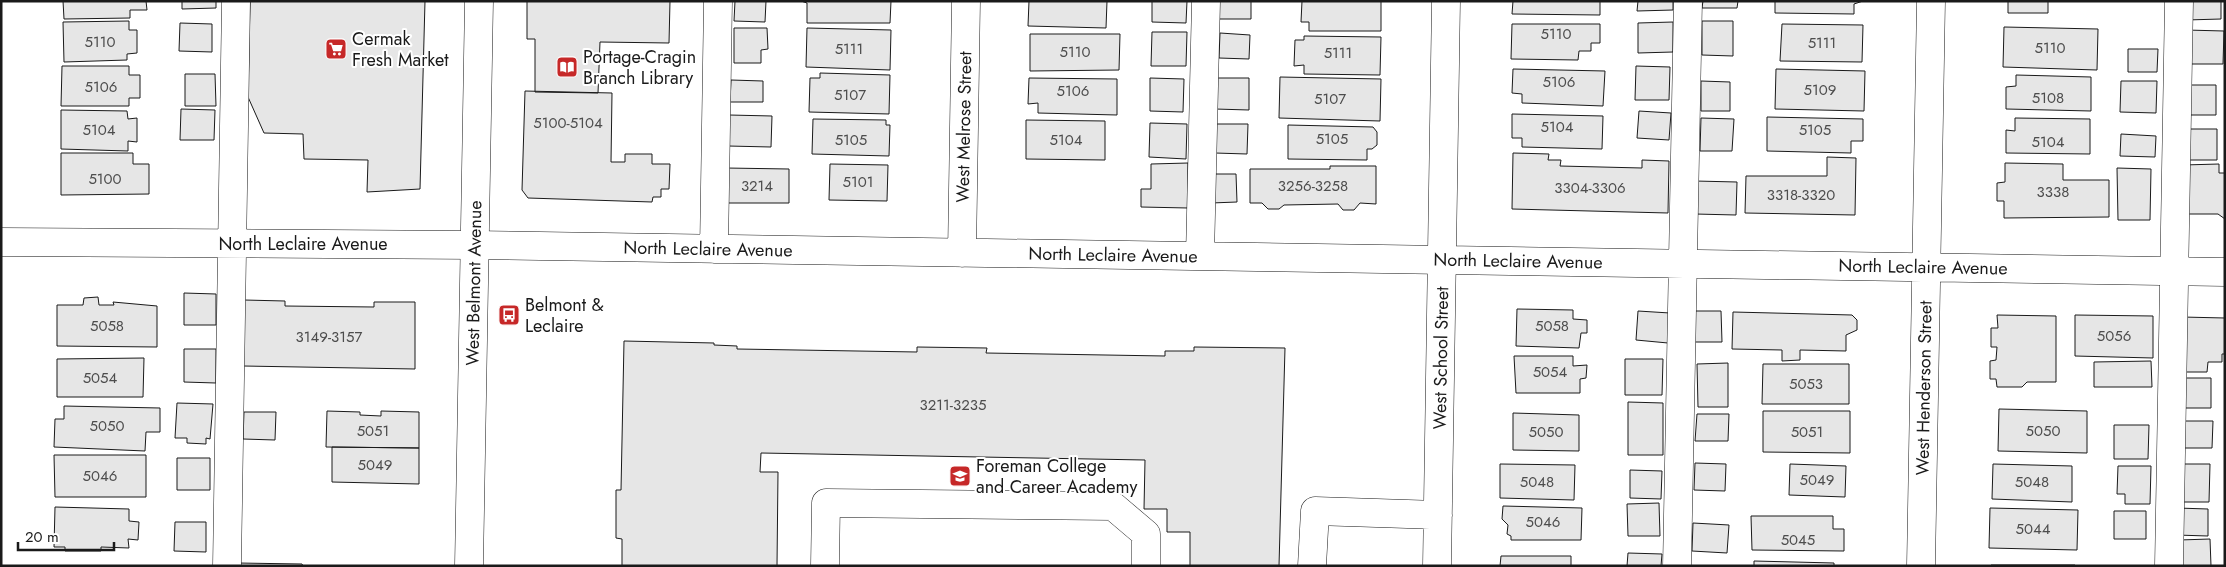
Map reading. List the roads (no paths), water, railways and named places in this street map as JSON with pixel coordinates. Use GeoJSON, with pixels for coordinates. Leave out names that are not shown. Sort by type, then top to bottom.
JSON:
{"type":"FeatureCollection","features":[{"type":"Feature","properties":{"kind":"street"},"geometry":{"type":"LineString","coordinates":[[227,566],[236,1]]}},
{"type":"Feature","properties":{"kind":"street","name":"West Belmont Avenue"},"geometry":{"type":"LineString","coordinates":[[469,566],[479,1]]}},
{"type":"Feature","properties":{"kind":"street"},"geometry":{"type":"LineString","coordinates":[[714,249],[718,1]]}},
{"type":"Feature","properties":{"kind":"street","name":"West Melrose Street"},"geometry":{"type":"LineString","coordinates":[[962,252],[966,1]]}},
{"type":"Feature","properties":{"kind":"street"},"geometry":{"type":"LineString","coordinates":[[1200,256],[1206,1]]}},
{"type":"Feature","properties":{"kind":"street","name":"West School Street"},"geometry":{"type":"LineString","coordinates":[[1437,566],[1446,1]]}},
{"type":"Feature","properties":{"kind":"street"},"geometry":{"type":"LineString","coordinates":[[1677,566],[1688,1]]}},
{"type":"Feature","properties":{"kind":"street","name":"West Henderson Street"},"geometry":{"type":"LineString","coordinates":[[1921,566],[1931,1]]}},
{"type":"Feature","properties":{"kind":"street"},"geometry":{"type":"LineString","coordinates":[[2169,566],[2179,1]]}},
{"type":"Feature","properties":{"kind":"street","name":"North Leclaire Avenue"},"geometry":{"type":"LineString","coordinates":[[1,242],[474,245],[2225,272]]}},
{"type":"Feature","properties":{"kind":"street"},"geometry":{"type":"LineString","coordinates":[[825,566],[826,502],[1113,506],[1146,534],[1146,566]]}},
{"type":"Feature","properties":{"kind":"street"},"geometry":{"type":"LineString","coordinates":[[1312,566],[1316,511],[1438,515]]}},
{"type":"Feature","properties":{"kind":"place","name":"Cermak Fresh Market"},"geometry":{"type":"Point","coordinates":[336,49]}},
{"type":"Feature","properties":{"kind":"place","name":"Portage-Cragin Branch Library"},"geometry":{"type":"Point","coordinates":[567,67]}},
{"type":"Feature","properties":{"kind":"place","name":"Belmont & Leclaire"},"geometry":{"type":"Point","coordinates":[509,315]}},
{"type":"Feature","properties":{"kind":"place","name":"Foreman College and Career Academy"},"geometry":{"type":"Point","coordinates":[960,476]}}]}
